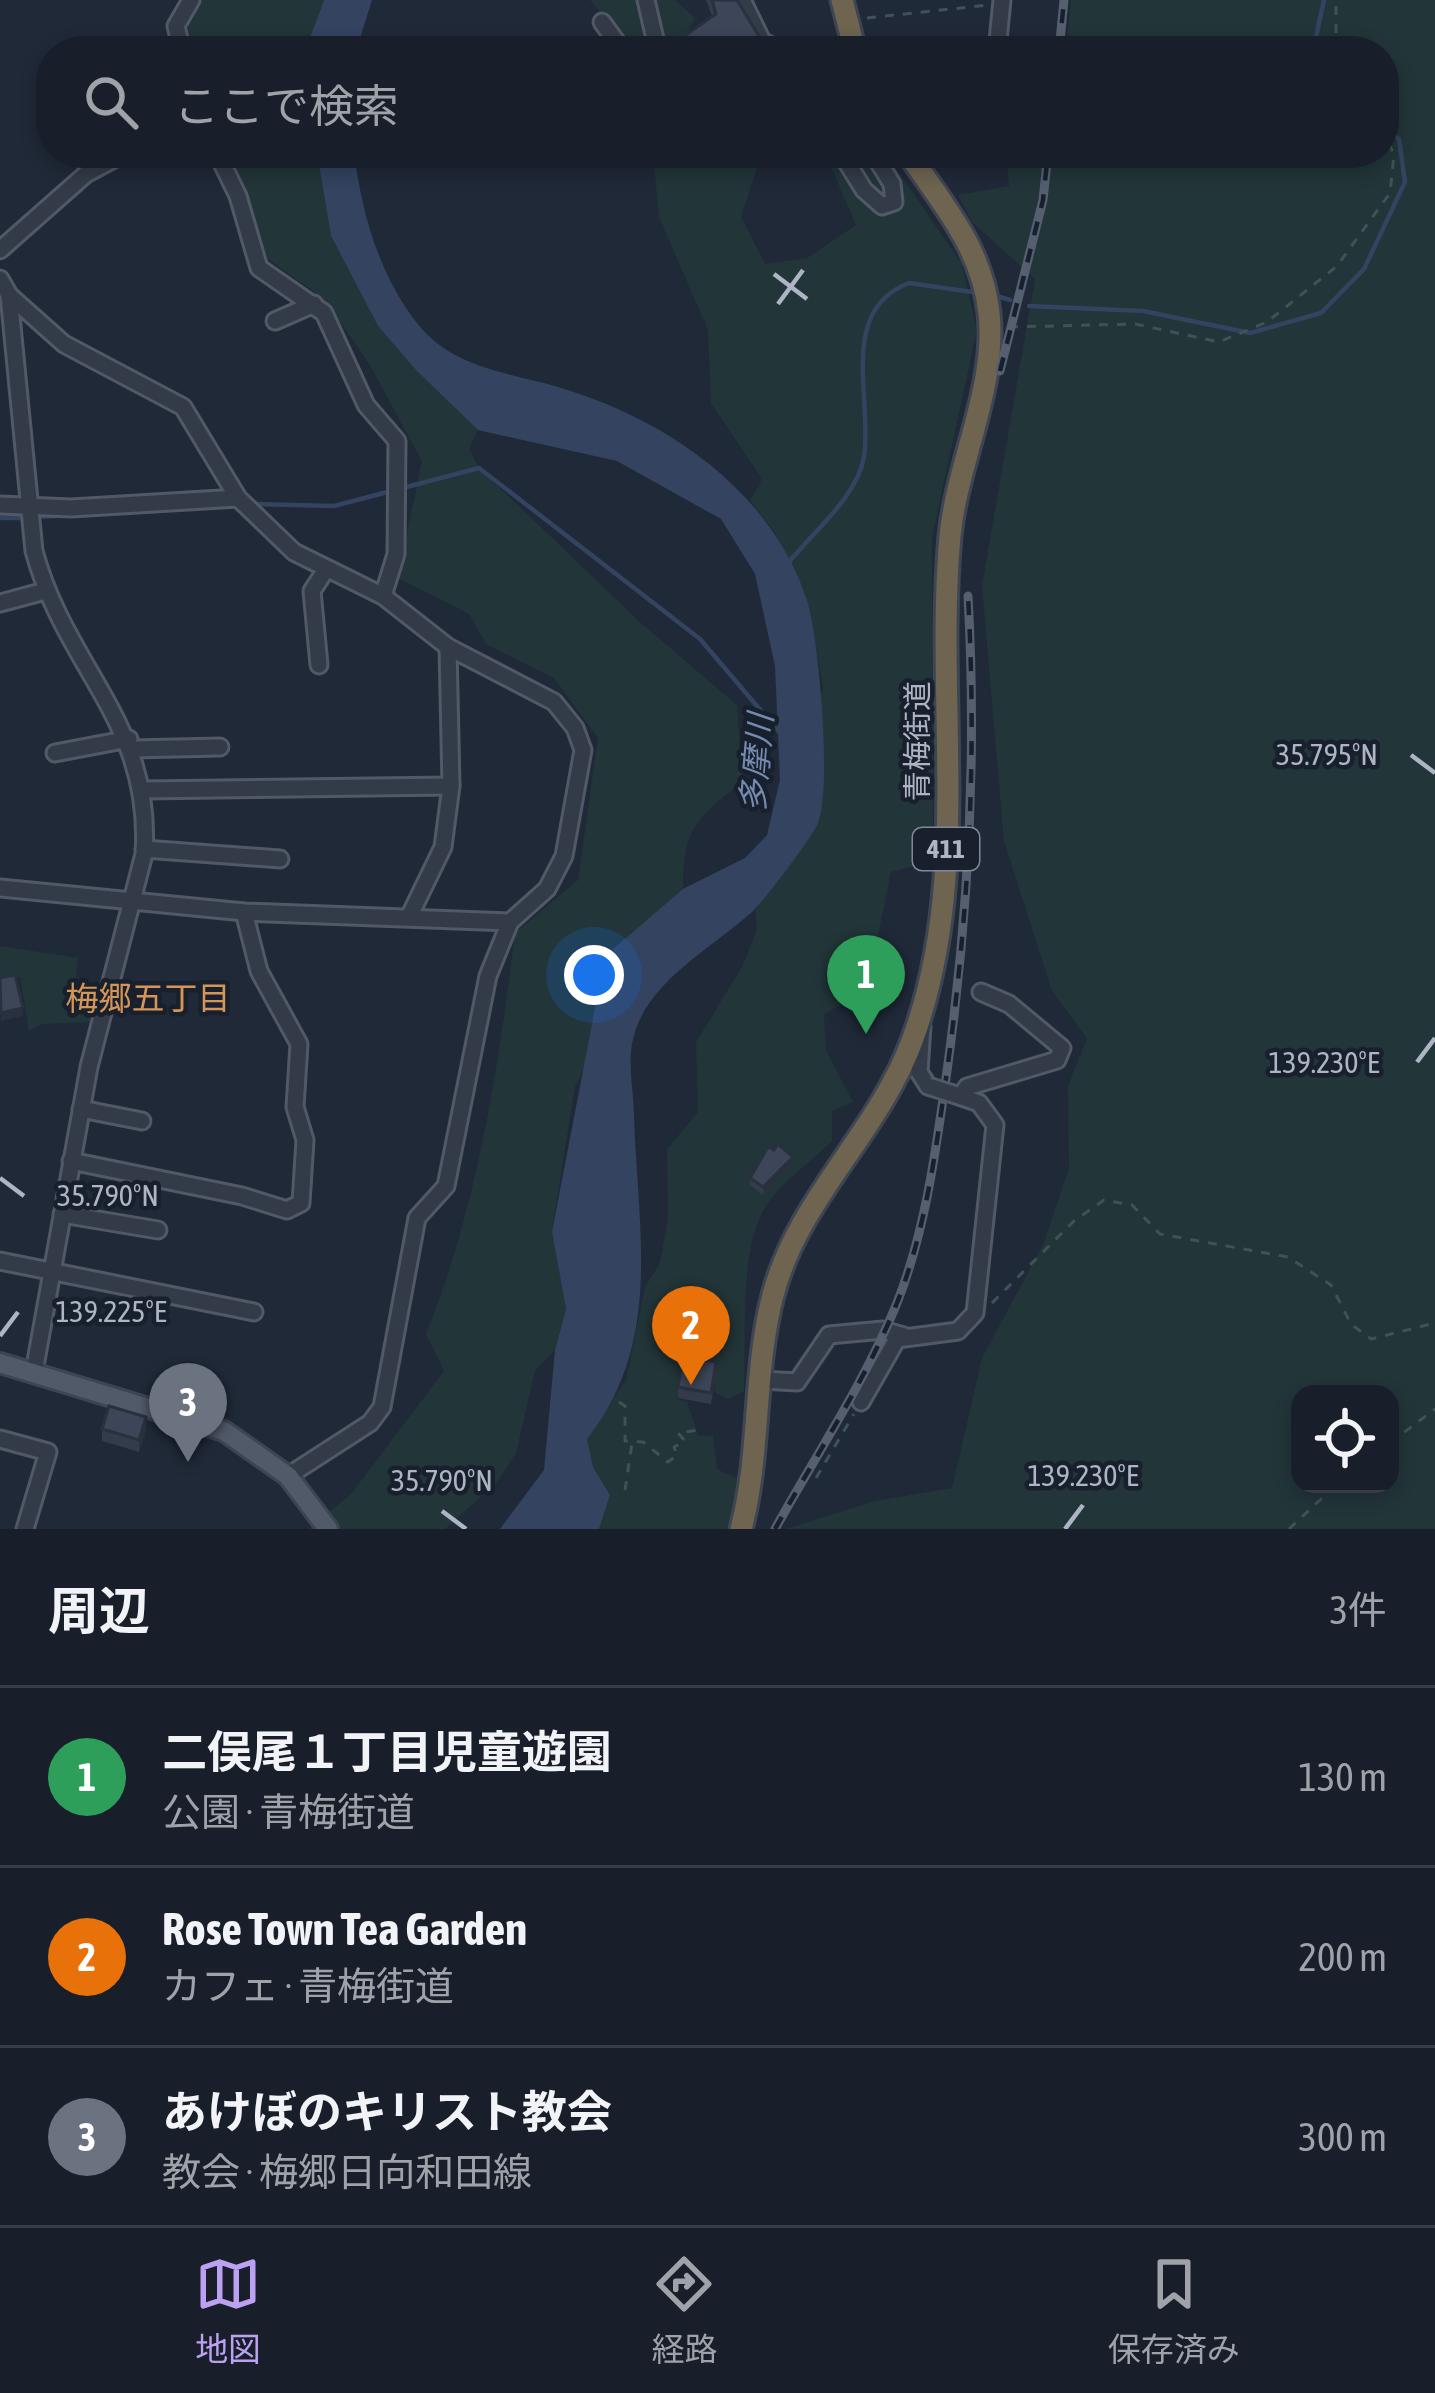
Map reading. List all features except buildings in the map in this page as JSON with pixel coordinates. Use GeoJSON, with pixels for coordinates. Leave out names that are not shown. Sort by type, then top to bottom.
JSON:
{"type":"FeatureCollection","features":[{"type":"Feature","properties":{"kind":"highway","name":"青梅街道"},"geometry":{"type":"LineString","coordinates":[[741,1529],[774,1292],[800,1226],[898,1074],[922,1008],[946,855],[950,539],[990,317],[970,245],[918,168]]}},
{"type":"Feature","properties":{"kind":"main road"},"geometry":{"type":"LineString","coordinates":[[0,1363],[224,1431],[288,1476],[325,1525]]}},
{"type":"Feature","properties":{"kind":"street"},"geometry":{"type":"LineString","coordinates":[[178,36],[176,26],[191,0]]}},
{"type":"Feature","properties":{"kind":"street"},"geometry":{"type":"LineString","coordinates":[[646,0],[654,36]]}},
{"type":"Feature","properties":{"kind":"street"},"geometry":{"type":"LineString","coordinates":[[742,0],[760,36]]}},
{"type":"Feature","properties":{"kind":"street"},"geometry":{"type":"LineString","coordinates":[[999,36],[1002,2]]}},
{"type":"Feature","properties":{"kind":"street"},"geometry":{"type":"LineString","coordinates":[[602,22],[612,36]]}},
{"type":"Feature","properties":{"kind":"street"},"geometry":{"type":"LineString","coordinates":[[0,250],[97,168]]}},
{"type":"Feature","properties":{"kind":"street"},"geometry":{"type":"LineString","coordinates":[[224,168],[238,196],[259,268],[324,313],[366,404],[397,441],[396,554],[383,596]]}},
{"type":"Feature","properties":{"kind":"street"},"geometry":{"type":"LineString","coordinates":[[850,168],[882,206],[895,202],[882,168]]}},
{"type":"Feature","properties":{"kind":"street"},"geometry":{"type":"LineString","coordinates":[[0,278],[9,295],[64,344],[183,407],[238,498],[294,552],[383,596],[448,647],[554,702],[574,728],[583,750],[564,856],[547,889],[510,922],[488,976],[446,1186],[417,1218],[382,1407],[370,1423],[288,1476]]}},
{"type":"Feature","properties":{"kind":"street"},"geometry":{"type":"LineString","coordinates":[[9,295],[29,506],[45,591],[131,744],[143,790],[144,849],[81,1109],[34,1372]]}},
{"type":"Feature","properties":{"kind":"street"},"geometry":{"type":"LineString","coordinates":[[275,321],[314,304]]}},
{"type":"Feature","properties":{"kind":"street"},"geometry":{"type":"LineString","coordinates":[[0,505],[99,507],[238,498]]}},
{"type":"Feature","properties":{"kind":"street"},"geometry":{"type":"LineString","coordinates":[[319,665],[313,591],[325,571]]}},
{"type":"Feature","properties":{"kind":"street"},"geometry":{"type":"LineString","coordinates":[[0,603],[45,591]]}},
{"type":"Feature","properties":{"kind":"street"},"geometry":{"type":"LineString","coordinates":[[410,915],[442,847],[451,786],[448,647]]}},
{"type":"Feature","properties":{"kind":"street"},"geometry":{"type":"LineString","coordinates":[[55,753],[131,744],[220,747]]}},
{"type":"Feature","properties":{"kind":"street"},"geometry":{"type":"LineString","coordinates":[[143,790],[451,786]]}},
{"type":"Feature","properties":{"kind":"street"},"geometry":{"type":"LineString","coordinates":[[144,849],[280,859]]}},
{"type":"Feature","properties":{"kind":"street"},"geometry":{"type":"LineString","coordinates":[[0,878],[0,888],[244,912],[510,922]]}},
{"type":"Feature","properties":{"kind":"street"},"geometry":{"type":"LineString","coordinates":[[71,1160],[287,1210],[301,1203],[305,1140],[295,1107],[299,1044],[260,971],[244,912]]}},
{"type":"Feature","properties":{"kind":"street"},"geometry":{"type":"LineString","coordinates":[[957,1095],[968,1087],[1058,1060],[1062,1048],[1009,1004],[981,992]]}},
{"type":"Feature","properties":{"kind":"street"},"geometry":{"type":"LineString","coordinates":[[760,1380],[797,1382],[830,1335],[958,1331],[975,1313],[995,1130],[986,1109],[928,1086],[919,1072],[922,1008]]}},
{"type":"Feature","properties":{"kind":"street"},"geometry":{"type":"LineString","coordinates":[[81,1109],[142,1121]]}},
{"type":"Feature","properties":{"kind":"street"},"geometry":{"type":"LineString","coordinates":[[62,1214],[158,1230]]}},
{"type":"Feature","properties":{"kind":"street"},"geometry":{"type":"LineString","coordinates":[[0,1261],[254,1312]]}},
{"type":"Feature","properties":{"kind":"street"},"geometry":{"type":"LineString","coordinates":[[861,1402],[893,1344],[904,1336]]}},
{"type":"Feature","properties":{"kind":"street"},"geometry":{"type":"LineString","coordinates":[[0,1439],[48,1452],[25,1529]]}},
{"type":"Feature","properties":{"kind":"path"},"geometry":{"type":"LineString","coordinates":[[1336,0],[1336,36]]}},
{"type":"Feature","properties":{"kind":"path"},"geometry":{"type":"LineString","coordinates":[[844,11],[1002,2]]}},
{"type":"Feature","properties":{"kind":"path"},"geometry":{"type":"LineString","coordinates":[[990,317],[1012,328],[1135,324],[1219,342],[1267,322],[1337,266],[1390,193],[1393,168]]}},
{"type":"Feature","properties":{"kind":"path"},"geometry":{"type":"LineString","coordinates":[[975,1313],[1004,1296],[1074,1221],[1104,1200],[1132,1205],[1160,1234],[1288,1257],[1330,1285],[1351,1324],[1371,1339],[1435,1323]]}},
{"type":"Feature","properties":{"kind":"path"},"geometry":{"type":"LineString","coordinates":[[620,1402],[625,1406],[621,1433],[625,1442],[643,1442],[668,1462],[676,1455],[674,1447],[685,1441],[678,1433],[699,1430]]}},
{"type":"Feature","properties":{"kind":"path"},"geometry":{"type":"LineString","coordinates":[[816,1478],[861,1402]]}},
{"type":"Feature","properties":{"kind":"path"},"geometry":{"type":"LineString","coordinates":[[1399,1436],[1435,1409]]}},
{"type":"Feature","properties":{"kind":"path"},"geometry":{"type":"LineString","coordinates":[[625,1490],[632,1441]]}},
{"type":"Feature","properties":{"kind":"path"},"geometry":{"type":"LineString","coordinates":[[1289,1529],[1327,1493]]}},
{"type":"Feature","properties":{"kind":"green space"},"geometry":{"type":"Polygon","coordinates":[[[202,0],[324,0],[311,36],[190,36],[186,20],[202,0]]]}},
{"type":"Feature","properties":{"kind":"green space"},"geometry":{"type":"Polygon","coordinates":[[[590,0],[675,0],[695,18],[687,36],[622,36],[590,0]]]}},
{"type":"Feature","properties":{"kind":"green space"},"geometry":{"type":"Polygon","coordinates":[[[1071,0],[1435,0],[1435,1529],[786,1529],[875,1501],[952,1488],[982,1358],[1043,1245],[1069,1168],[1068,1086],[1087,1038],[1052,991],[1004,841],[982,586],[1035,279],[972,222],[958,195],[1009,186],[1008,168],[1399,168],[1399,36],[1067,36],[1071,0]]]}},
{"type":"Feature","properties":{"kind":"green space"},"geometry":{"type":"Polygon","coordinates":[[[233,168],[320,168],[331,236],[378,326],[478,430],[469,449],[479,468],[641,623],[737,705],[742,782],[695,826],[686,851],[683,889],[657,915],[575,1087],[552,1231],[566,1309],[555,1350],[535,1371],[516,1453],[497,1482],[445,1529],[308,1529],[351,1494],[444,1371],[426,1334],[473,1187],[515,933],[578,880],[598,738],[554,678],[486,644],[469,614],[398,578],[422,461],[367,360],[323,298],[268,259],[233,168]]]}},
{"type":"Feature","properties":{"kind":"green space"},"geometry":{"type":"Polygon","coordinates":[[[654,168],[757,168],[741,217],[765,264],[807,258],[856,225],[831,168],[895,168],[962,264],[977,330],[932,538],[933,861],[891,872],[878,936],[851,1000],[824,1014],[826,1050],[853,1102],[832,1111],[832,1141],[775,1194],[754,1232],[747,1276],[744,1391],[728,1399],[714,1392],[716,1372],[682,1367],[677,1399],[687,1402],[698,1435],[713,1436],[717,1469],[738,1479],[732,1529],[599,1529],[610,1495],[593,1467],[586,1439],[626,1380],[645,1287],[660,1263],[668,1218],[667,1149],[698,1112],[696,1042],[742,967],[757,929],[755,910],[773,881],[823,687],[806,596],[775,533],[750,501],[762,479],[711,403],[708,330],[659,217],[654,168]]]}},
{"type":"Feature","properties":{"kind":"green space"},"geometry":{"type":"Polygon","coordinates":[[[0,946],[78,958],[75,986],[101,987],[92,1022],[42,1024],[29,1031],[20,977],[0,979],[0,946]]]}},
{"type":"Feature","properties":{"kind":"water"},"geometry":{"type":"Polygon","coordinates":[[[324,0],[372,0],[361,36],[311,36],[324,0]]]}},
{"type":"Feature","properties":{"kind":"water"},"geometry":{"type":"Polygon","coordinates":[[[320,168],[357,168],[384,268],[422,329],[449,351],[479,365],[627,413],[704,460],[766,522],[789,559],[812,619],[824,749],[817,825],[752,912],[680,969],[649,1003],[632,1044],[641,1285],[627,1364],[611,1402],[587,1439],[593,1467],[610,1495],[599,1529],[500,1529],[544,1470],[555,1350],[566,1309],[552,1232],[605,956],[683,889],[745,858],[767,835],[780,780],[775,666],[755,574],[721,519],[617,461],[478,430],[378,326],[331,236],[320,168]]]}},
{"type":"Feature","properties":{"kind":"waterway"},"geometry":{"type":"LineString","coordinates":[[1316,36],[1324,0]]}},
{"type":"Feature","properties":{"kind":"waterway"},"geometry":{"type":"LineString","coordinates":[[1029,306],[1143,311],[1250,333],[1321,313],[1364,269],[1405,182],[1399,139]]}},
{"type":"Feature","properties":{"kind":"waterway"},"geometry":{"type":"LineString","coordinates":[[789,562],[844,500],[860,472],[866,434],[863,359],[873,314],[887,296],[909,283],[979,293]]}},
{"type":"Feature","properties":{"kind":"waterway"},"geometry":{"type":"LineString","coordinates":[[1000,297],[1010,300]]}},
{"type":"Feature","properties":{"kind":"waterway","name":"多摩川"},"geometry":{"type":"LineString","coordinates":[[251,504],[334,506],[479,468],[700,639],[780,733]]}},
{"type":"Feature","properties":{"kind":"waterway"},"geometry":{"type":"LineString","coordinates":[[36,517],[72,515]]}},
{"type":"Feature","properties":{"kind":"waterway"},"geometry":{"type":"LineString","coordinates":[[0,518],[24,518]]}},
{"type":"Feature","properties":{"kind":"railway"},"geometry":{"type":"LineString","coordinates":[[1060,36],[1064,0]]}},
{"type":"Feature","properties":{"kind":"railway"},"geometry":{"type":"LineString","coordinates":[[1000,371],[1043,200],[1046,168]]}},
{"type":"Feature","properties":{"kind":"railway"},"geometry":{"type":"LineString","coordinates":[[775,1529],[884,1332],[907,1275],[929,1188],[955,1011],[966,893],[972,716],[968,596]]}},
{"type":"Feature","properties":{"kind":"place","name":"二俣尾１丁目児童遊園"},"geometry":{"type":"Point","coordinates":[866,1034]}},
{"type":"Feature","properties":{"kind":"place","name":"Rose Town Tea Garden"},"geometry":{"type":"Point","coordinates":[691,1385]}},
{"type":"Feature","properties":{"kind":"place","name":"あけぼのキリスト教会"},"geometry":{"type":"Point","coordinates":[188,1462]}},
{"type":"Feature","properties":{"kind":"district","name":"梅郷五丁目"},"geometry":{"type":"Point","coordinates":[148,998]}}]}
